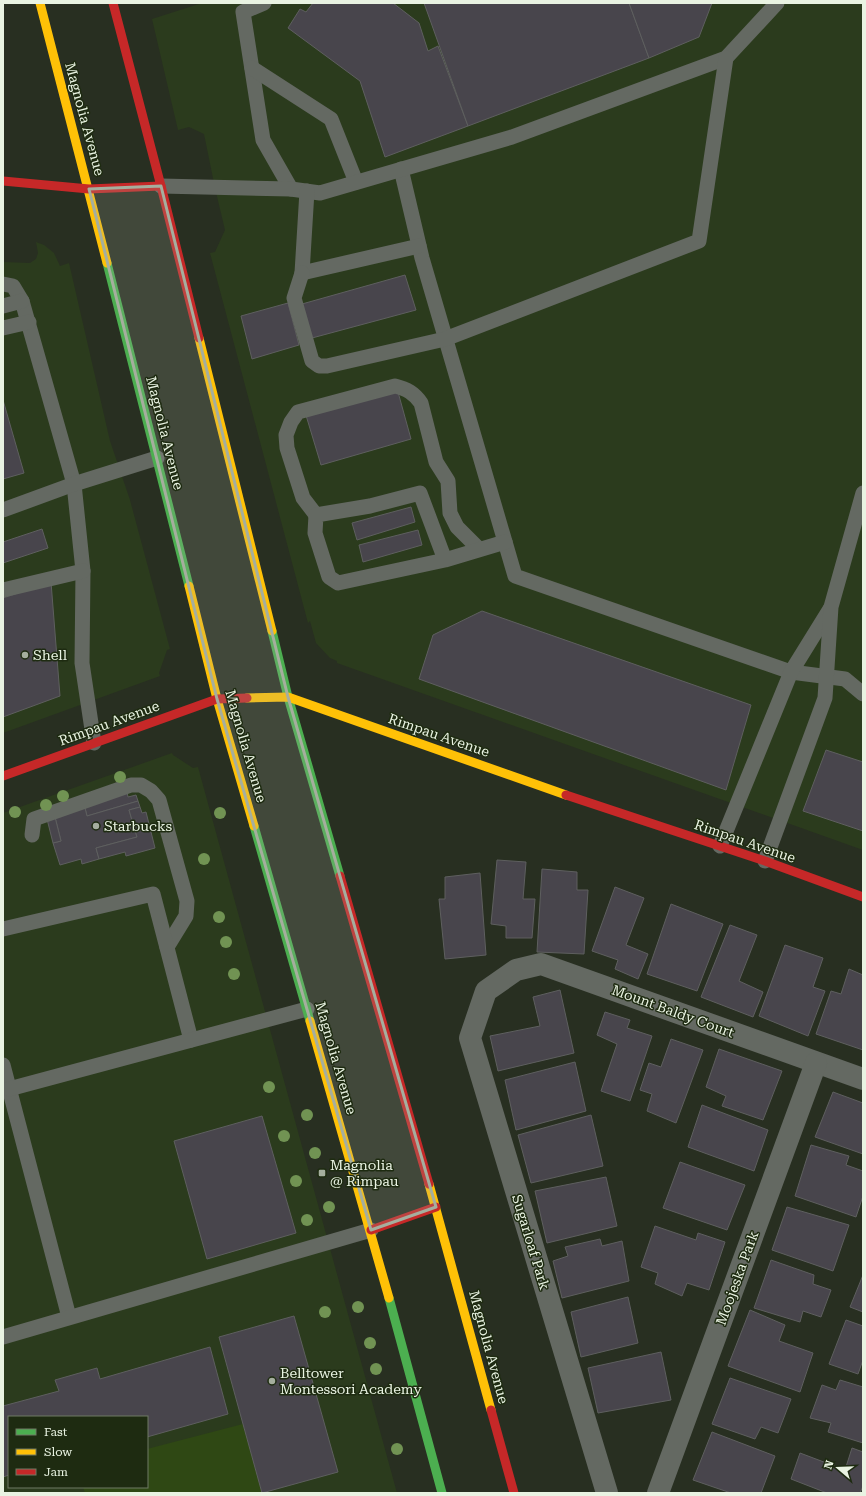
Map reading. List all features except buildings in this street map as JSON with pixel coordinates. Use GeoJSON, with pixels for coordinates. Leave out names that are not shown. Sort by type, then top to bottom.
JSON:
{"type":"FeatureCollection","features":[{"type":"Feature","properties":{"kind":"main road","name":"Magnolia Avenue"},"geometry":{"type":"LineString","coordinates":[[40,3],[89,189],[217,699],[371,1230],[442,1493]]}},
{"type":"Feature","properties":{"kind":"main road","name":"Magnolia Avenue"},"geometry":{"type":"LineString","coordinates":[[113,3],[161,186],[288,697],[436,1207],[514,1493]]}},
{"type":"Feature","properties":{"kind":"main road"},"geometry":{"type":"LineString","coordinates":[[3,181],[89,189],[161,186]]}},
{"type":"Feature","properties":{"kind":"main road","name":"Rimpau Avenue"},"geometry":{"type":"LineString","coordinates":[[3,776],[217,699],[288,697],[863,897]]}},
{"type":"Feature","properties":{"kind":"main road"},"geometry":{"type":"LineString","coordinates":[[371,1230],[436,1207]]}},
{"type":"Feature","properties":{"kind":"street","name":"Mount Baldy Court"},"geometry":{"type":"LineString","coordinates":[[486,991],[516,970],[541,964],[863,1079]]}},
{"type":"Feature","properties":{"kind":"street","name":"Sugarloaf Park"},"geometry":{"type":"LineString","coordinates":[[486,991],[470,1038],[607,1493]]}},
{"type":"Feature","properties":{"kind":"street","name":"Moojeska Park"},"geometry":{"type":"LineString","coordinates":[[658,1493],[816,1062]]}},
{"type":"Feature","properties":{"kind":"lane"},"geometry":{"type":"LineString","coordinates":[[264,3],[243,12],[263,140],[291,189]]}},
{"type":"Feature","properties":{"kind":"lane"},"geometry":{"type":"LineString","coordinates":[[161,186],[291,189],[320,193],[512,137],[726,58],[777,3]]}},
{"type":"Feature","properties":{"kind":"lane"},"geometry":{"type":"LineString","coordinates":[[307,191],[302,273],[294,298],[312,361],[319,366],[328,366],[445,339],[699,241],[726,58]]}},
{"type":"Feature","properties":{"kind":"lane"},"geometry":{"type":"LineString","coordinates":[[252,68],[331,119],[356,182]]}},
{"type":"Feature","properties":{"kind":"lane"},"geometry":{"type":"LineString","coordinates":[[401,169],[419,246],[445,339],[515,576],[791,672],[845,679],[863,694]]}},
{"type":"Feature","properties":{"kind":"lane"},"geometry":{"type":"LineString","coordinates":[[302,273],[419,246]]}},
{"type":"Feature","properties":{"kind":"lane"},"geometry":{"type":"LineString","coordinates":[[3,284],[13,286],[22,301],[74,484],[83,571],[82,663],[94,743]]}},
{"type":"Feature","properties":{"kind":"lane"},"geometry":{"type":"LineString","coordinates":[[3,306],[22,301]]}},
{"type":"Feature","properties":{"kind":"lane"},"geometry":{"type":"LineString","coordinates":[[3,328],[29,322]]}},
{"type":"Feature","properties":{"kind":"lane"},"geometry":{"type":"LineString","coordinates":[[480,549],[457,527],[450,513],[448,481],[436,462],[421,403],[415,395],[406,388],[395,386],[298,412],[291,422],[286,435],[287,448],[303,498],[316,515],[315,533],[329,577],[338,584],[445,560],[505,542]]}},
{"type":"Feature","properties":{"kind":"lane"},"geometry":{"type":"LineString","coordinates":[[3,510],[74,484],[157,458]]}},
{"type":"Feature","properties":{"kind":"lane"},"geometry":{"type":"LineString","coordinates":[[316,515],[370,506],[420,493],[445,560]]}},
{"type":"Feature","properties":{"kind":"lane"},"geometry":{"type":"LineString","coordinates":[[765,862],[825,698],[831,607],[863,493]]}},
{"type":"Feature","properties":{"kind":"lane"},"geometry":{"type":"LineString","coordinates":[[3,590],[83,571]]}},
{"type":"Feature","properties":{"kind":"lane"},"geometry":{"type":"LineString","coordinates":[[720,846],[791,672],[831,607]]}},
{"type":"Feature","properties":{"kind":"lane"},"geometry":{"type":"LineString","coordinates":[[32,835],[34,819],[131,785],[141,785],[151,792],[159,800],[187,901],[186,916],[168,947]]}},
{"type":"Feature","properties":{"kind":"lane"},"geometry":{"type":"LineString","coordinates":[[3,929],[153,894],[191,1040]]}},
{"type":"Feature","properties":{"kind":"lane"},"geometry":{"type":"LineString","coordinates":[[9,1089],[307,1009]]}},
{"type":"Feature","properties":{"kind":"lane"},"geometry":{"type":"LineString","coordinates":[[3,1066],[69,1317]]}},
{"type":"Feature","properties":{"kind":"lane"},"geometry":{"type":"LineString","coordinates":[[3,1336],[371,1230]]}},
{"type":"Feature","properties":{"kind":"highlighted area"},"geometry":{"type":"Polygon","coordinates":[[[161,186],[288,697],[436,1207],[371,1230],[217,699],[89,189],[161,186]]]}},
{"type":"Feature","properties":{"kind":"shaded area"},"geometry":{"type":"Polygon","coordinates":[[[202,3],[863,3],[863,850],[337,663],[337,661],[330,658],[316,643],[310,621],[308,623],[210,253],[215,252],[225,230],[204,134],[189,127],[178,130],[152,19],[202,3]]]}},
{"type":"Feature","properties":{"kind":"shaded area"},"geometry":{"type":"Polygon","coordinates":[[[36,242],[44,245],[54,253],[60,266],[69,263],[110,441],[130,500],[170,649],[167,650],[159,673],[160,676],[3,733],[3,262],[30,263],[36,259],[38,253],[36,242]]]}},
{"type":"Feature","properties":{"kind":"shaded area"},"geometry":{"type":"Polygon","coordinates":[[[172,753],[193,768],[198,767],[397,1493],[3,1493],[3,813],[172,753]]]}},
{"type":"Feature","properties":{"kind":"shaded area"},"geometry":{"type":"Polygon","coordinates":[[[243,1424],[262,1493],[85,1493],[83,1488],[148,1488],[148,1449],[243,1424]]]}},
{"type":"Feature","properties":{"kind":"traffic: fast"},"geometry":{"type":"LineString","coordinates":[[107,263],[189,586]]}},
{"type":"Feature","properties":{"kind":"traffic: fast"},"geometry":{"type":"LineString","coordinates":[[272,631],[288,697],[340,876]]}},
{"type":"Feature","properties":{"kind":"traffic: fast"},"geometry":{"type":"LineString","coordinates":[[254,826],[310,1021]]}},
{"type":"Feature","properties":{"kind":"traffic: fast"},"geometry":{"type":"LineString","coordinates":[[389,1298],[442,1493]]}},
{"type":"Feature","properties":{"kind":"traffic: slow"},"geometry":{"type":"LineString","coordinates":[[40,3],[107,263]]}},
{"type":"Feature","properties":{"kind":"traffic: slow"},"geometry":{"type":"LineString","coordinates":[[199,338],[272,631]]}},
{"type":"Feature","properties":{"kind":"traffic: slow"},"geometry":{"type":"LineString","coordinates":[[189,586],[217,699],[254,826]]}},
{"type":"Feature","properties":{"kind":"traffic: slow"},"geometry":{"type":"LineString","coordinates":[[247,698],[288,697],[566,795]]}},
{"type":"Feature","properties":{"kind":"traffic: slow"},"geometry":{"type":"LineString","coordinates":[[310,1021],[389,1298]]}},
{"type":"Feature","properties":{"kind":"traffic: slow"},"geometry":{"type":"LineString","coordinates":[[429,1184],[491,1410]]}},
{"type":"Feature","properties":{"kind":"traffic: jam"},"geometry":{"type":"LineString","coordinates":[[113,3],[199,338]]}},
{"type":"Feature","properties":{"kind":"traffic: jam"},"geometry":{"type":"LineString","coordinates":[[3,181],[89,189],[161,186]]}},
{"type":"Feature","properties":{"kind":"traffic: jam"},"geometry":{"type":"LineString","coordinates":[[3,776],[217,699],[247,698]]}},
{"type":"Feature","properties":{"kind":"traffic: jam"},"geometry":{"type":"LineString","coordinates":[[566,795],[765,861],[863,897]]}},
{"type":"Feature","properties":{"kind":"traffic: jam"},"geometry":{"type":"LineString","coordinates":[[340,876],[429,1184]]}},
{"type":"Feature","properties":{"kind":"traffic: jam"},"geometry":{"type":"LineString","coordinates":[[371,1230],[436,1207]]}},
{"type":"Feature","properties":{"kind":"traffic: jam"},"geometry":{"type":"LineString","coordinates":[[491,1410],[514,1493]]}},
{"type":"Feature","properties":{"kind":"place","name":"Shell"},"geometry":{"type":"Point","coordinates":[25,655]}},
{"type":"Feature","properties":{"kind":"place","name":"Starbucks"},"geometry":{"type":"Point","coordinates":[96,826]}},
{"type":"Feature","properties":{"kind":"place","name":"Magnolia @ Rimpau"},"geometry":{"type":"Point","coordinates":[322,1173]}},
{"type":"Feature","properties":{"kind":"place","name":"Belltower Montessori Academy"},"geometry":{"type":"Point","coordinates":[272,1381]}}]}
